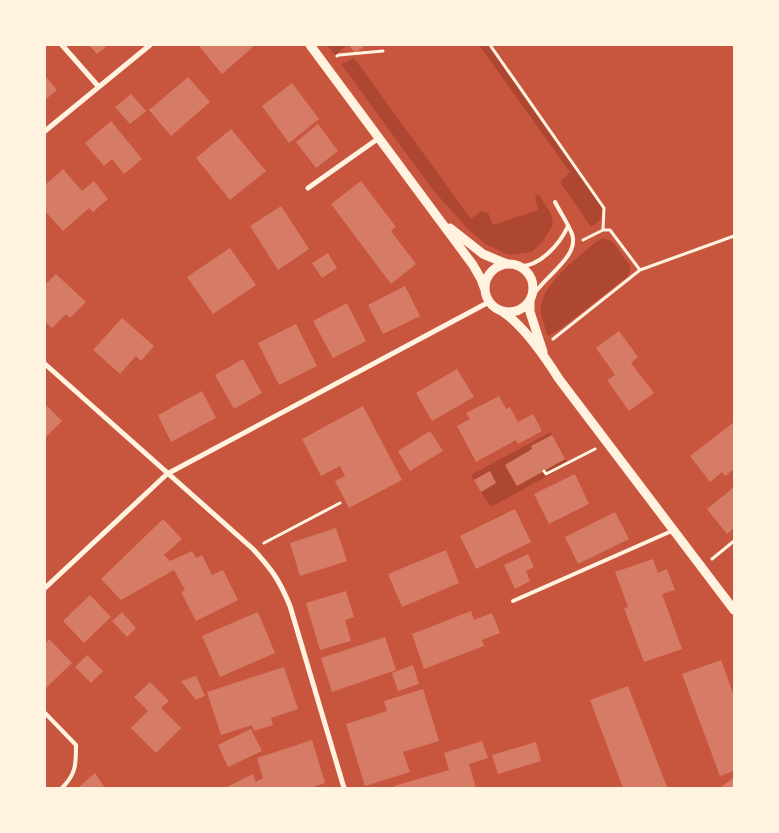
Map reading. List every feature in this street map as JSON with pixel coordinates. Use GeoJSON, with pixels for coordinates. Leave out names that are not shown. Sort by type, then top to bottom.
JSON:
{"type":"FeatureCollection","features":[{"type":"Feature","properties":{"kind":"street"},"geometry":{"type":"LineString","coordinates":[[62,45],[98,86]]}},
{"type":"Feature","properties":{"kind":"street"},"geometry":{"type":"LineString","coordinates":[[45,131],[150,45]]}},
{"type":"Feature","properties":{"kind":"street"},"geometry":{"type":"LineString","coordinates":[[310,45],[473,265],[481,279],[489,302],[513,320],[544,354],[559,379],[734,610]]}},
{"type":"Feature","properties":{"kind":"street"},"geometry":{"type":"LineString","coordinates":[[308,188],[379,138]]}},
{"type":"Feature","properties":{"kind":"street"},"geometry":{"type":"LineString","coordinates":[[440,220],[483,254],[507,264],[518,266],[527,272],[532,281],[530,312],[544,354]]}},
{"type":"Feature","properties":{"kind":"street"},"geometry":{"type":"LineString","coordinates":[[485,290],[489,275],[497,268],[507,264]]}},
{"type":"Feature","properties":{"kind":"street"},"geometry":{"type":"LineString","coordinates":[[503,312],[519,311],[531,299]]}},
{"type":"Feature","properties":{"kind":"street"},"geometry":{"type":"LineString","coordinates":[[45,588],[167,474],[489,302]]}},
{"type":"Feature","properties":{"kind":"street"},"geometry":{"type":"LineString","coordinates":[[45,364],[252,549],[280,582],[290,606],[344,788]]}},
{"type":"Feature","properties":{"kind":"lane"},"geometry":{"type":"LineString","coordinates":[[531,299],[544,281],[567,258],[573,247],[573,240],[568,226],[555,202]]}},
{"type":"Feature","properties":{"kind":"lane"},"geometry":{"type":"LineString","coordinates":[[518,266],[528,266],[544,256],[560,241],[568,226]]}},
{"type":"Feature","properties":{"kind":"lane"},"geometry":{"type":"LineString","coordinates":[[512,601],[674,530]]}},
{"type":"Feature","properties":{"kind":"lane"},"geometry":{"type":"LineString","coordinates":[[45,713],[76,745],[76,760],[72,778],[62,788]]}},
{"type":"Feature","properties":{"kind":"path"},"geometry":{"type":"LineString","coordinates":[[490,45],[604,208],[603,230]]}},
{"type":"Feature","properties":{"kind":"path"},"geometry":{"type":"LineString","coordinates":[[324,64],[340,54],[383,51]]}},
{"type":"Feature","properties":{"kind":"path"},"geometry":{"type":"LineString","coordinates":[[573,240],[582,240],[603,230],[610,230],[640,270]]}},
{"type":"Feature","properties":{"kind":"path"},"geometry":{"type":"LineString","coordinates":[[544,354],[553,339],[640,270],[734,236]]}},
{"type":"Feature","properties":{"kind":"path"},"geometry":{"type":"LineString","coordinates":[[544,471],[546,474],[607,442]]}},
{"type":"Feature","properties":{"kind":"path"},"geometry":{"type":"LineString","coordinates":[[252,549],[340,504]]}},
{"type":"Feature","properties":{"kind":"path"},"geometry":{"type":"LineString","coordinates":[[702,568],[734,541]]}},
{"type":"Feature","properties":{"kind":"shaded area"},"geometry":{"type":"Polygon","coordinates":[[[327,45],[347,45],[335,55],[327,45]]]}},
{"type":"Feature","properties":{"kind":"shaded area"},"geometry":{"type":"Polygon","coordinates":[[[479,45],[488,45],[602,208],[600,219],[591,227],[560,182],[570,172],[479,45]]]}},
{"type":"Feature","properties":{"kind":"shaded area"},"geometry":{"type":"Polygon","coordinates":[[[354,58],[471,219],[481,211],[488,213],[493,225],[538,210],[535,196],[539,195],[551,214],[553,224],[542,243],[531,252],[509,255],[485,244],[466,227],[433,190],[341,64],[354,58]]]}},
{"type":"Feature","properties":{"kind":"shaded area"},"geometry":{"type":"Polygon","coordinates":[[[602,238],[612,241],[630,266],[627,277],[563,327],[548,336],[541,314],[543,297],[565,268],[602,238]]]}},
{"type":"Feature","properties":{"kind":"shaded area"},"geometry":{"type":"Polygon","coordinates":[[[551,432],[552,435],[505,465],[517,486],[565,459],[569,464],[491,507],[481,492],[496,483],[490,472],[474,480],[471,475],[551,432]]]}},
{"type":"Feature","properties":{"kind":"building"},"geometry":{"type":"Polygon","coordinates":[[[89,45],[108,45],[97,54],[89,45]]]}},
{"type":"Feature","properties":{"kind":"building"},"geometry":{"type":"Polygon","coordinates":[[[198,45],[252,45],[253,47],[222,74],[198,45]]]}},
{"type":"Feature","properties":{"kind":"building"},"geometry":{"type":"Polygon","coordinates":[[[349,45],[366,45],[355,53],[349,45]]]}},
{"type":"Feature","properties":{"kind":"building"},"geometry":{"type":"Polygon","coordinates":[[[45,76],[57,90],[45,100],[45,76]]]}},
{"type":"Feature","properties":{"kind":"building"},"geometry":{"type":"Polygon","coordinates":[[[188,77],[210,102],[171,136],[149,110],[188,77]]]}},
{"type":"Feature","properties":{"kind":"building"},"geometry":{"type":"Polygon","coordinates":[[[292,83],[319,119],[289,143],[262,106],[292,83]]]}},
{"type":"Feature","properties":{"kind":"building"},"geometry":{"type":"Polygon","coordinates":[[[131,94],[146,111],[130,124],[115,107],[131,94]]]}},
{"type":"Feature","properties":{"kind":"building"},"geometry":{"type":"Polygon","coordinates":[[[111,121],[142,159],[124,174],[112,159],[104,166],[85,143],[111,121]]]}},
{"type":"Feature","properties":{"kind":"building"},"geometry":{"type":"Polygon","coordinates":[[[318,124],[338,151],[316,168],[296,142],[318,124]]]}},
{"type":"Feature","properties":{"kind":"building"},"geometry":{"type":"Polygon","coordinates":[[[231,129],[266,171],[230,200],[196,158],[231,129]]]}},
{"type":"Feature","properties":{"kind":"building"},"geometry":{"type":"Polygon","coordinates":[[[63,169],[82,191],[94,181],[108,199],[93,212],[89,208],[63,231],[45,211],[45,185],[63,169]]]}},
{"type":"Feature","properties":{"kind":"building"},"geometry":{"type":"Polygon","coordinates":[[[361,181],[396,227],[391,231],[416,264],[391,284],[331,204],[361,181]]]}},
{"type":"Feature","properties":{"kind":"building"},"geometry":{"type":"Polygon","coordinates":[[[281,206],[309,249],[278,270],[250,226],[281,206]]]}},
{"type":"Feature","properties":{"kind":"building"},"geometry":{"type":"Polygon","coordinates":[[[230,248],[256,285],[213,314],[187,277],[230,248]]]}},
{"type":"Feature","properties":{"kind":"building"},"geometry":{"type":"Polygon","coordinates":[[[328,253],[337,268],[322,278],[312,263],[328,253]]]}},
{"type":"Feature","properties":{"kind":"building"},"geometry":{"type":"Polygon","coordinates":[[[56,274],[86,302],[70,318],[66,314],[52,328],[45,322],[45,285],[56,274]]]}},
{"type":"Feature","properties":{"kind":"building"},"geometry":{"type":"Polygon","coordinates":[[[405,286],[420,316],[383,334],[368,305],[405,286]]]}},
{"type":"Feature","properties":{"kind":"building"},"geometry":{"type":"Polygon","coordinates":[[[347,303],[366,341],[333,358],[313,321],[347,303]]]}},
{"type":"Feature","properties":{"kind":"building"},"geometry":{"type":"Polygon","coordinates":[[[122,318],[154,346],[141,361],[136,356],[120,374],[93,350],[122,318]]]}},
{"type":"Feature","properties":{"kind":"building"},"geometry":{"type":"Polygon","coordinates":[[[296,324],[317,366],[279,385],[258,343],[296,324]]]}},
{"type":"Feature","properties":{"kind":"building"},"geometry":{"type":"Polygon","coordinates":[[[619,331],[638,357],[631,363],[654,393],[629,411],[607,380],[615,375],[596,348],[619,331]]]}},
{"type":"Feature","properties":{"kind":"building"},"geometry":{"type":"Polygon","coordinates":[[[243,359],[262,393],[234,409],[215,375],[243,359]]]}},
{"type":"Feature","properties":{"kind":"building"},"geometry":{"type":"Polygon","coordinates":[[[457,369],[474,397],[432,421],[416,393],[457,369]]]}},
{"type":"Feature","properties":{"kind":"building"},"geometry":{"type":"Polygon","coordinates":[[[202,391],[216,418],[171,442],[158,415],[202,391]]]}},
{"type":"Feature","properties":{"kind":"building"},"geometry":{"type":"Polygon","coordinates":[[[499,396],[506,409],[510,407],[518,422],[533,414],[542,431],[518,444],[516,440],[476,462],[457,426],[470,419],[466,413],[499,396]]]}},
{"type":"Feature","properties":{"kind":"building"},"geometry":{"type":"Polygon","coordinates":[[[45,404],[62,421],[45,438],[45,404]]]}},
{"type":"Feature","properties":{"kind":"building"},"geometry":{"type":"Polygon","coordinates":[[[363,406],[402,480],[349,508],[335,481],[345,476],[340,466],[321,476],[302,439],[363,406]]]}},
{"type":"Feature","properties":{"kind":"building"},"geometry":{"type":"Polygon","coordinates":[[[734,422],[734,469],[725,476],[722,472],[710,482],[690,456],[734,422]]]}},
{"type":"Feature","properties":{"kind":"building"},"geometry":{"type":"Polygon","coordinates":[[[430,431],[443,451],[410,471],[398,451],[430,431]]]}},
{"type":"Feature","properties":{"kind":"building"},"geometry":{"type":"Polygon","coordinates":[[[552,435],[565,459],[517,486],[505,465],[532,449],[531,446],[552,435]]]}},
{"type":"Feature","properties":{"kind":"building"},"geometry":{"type":"Polygon","coordinates":[[[490,471],[496,483],[481,492],[474,480],[490,471]]]}},
{"type":"Feature","properties":{"kind":"building"},"geometry":{"type":"Polygon","coordinates":[[[575,474],[589,504],[549,524],[534,494],[575,474]]]}},
{"type":"Feature","properties":{"kind":"building"},"geometry":{"type":"Polygon","coordinates":[[[734,487],[734,528],[727,534],[707,509],[734,487]]]}},
{"type":"Feature","properties":{"kind":"building"},"geometry":{"type":"Polygon","coordinates":[[[515,509],[531,542],[476,569],[460,536],[515,509]]]}},
{"type":"Feature","properties":{"kind":"building"},"geometry":{"type":"Polygon","coordinates":[[[615,512],[629,539],[578,564],[565,537],[615,512]]]}},
{"type":"Feature","properties":{"kind":"building"},"geometry":{"type":"Polygon","coordinates":[[[163,519],[182,539],[164,555],[170,561],[192,551],[196,558],[202,555],[212,575],[223,570],[238,600],[196,621],[181,592],[185,590],[174,570],[121,600],[101,579],[163,519]]]}},
{"type":"Feature","properties":{"kind":"building"},"geometry":{"type":"Polygon","coordinates":[[[336,528],[347,561],[300,576],[290,543],[336,528]]]}},
{"type":"Feature","properties":{"kind":"building"},"geometry":{"type":"Polygon","coordinates":[[[446,550],[459,583],[402,607],[388,574],[446,550]]]}},
{"type":"Feature","properties":{"kind":"building"},"geometry":{"type":"Polygon","coordinates":[[[528,554],[534,567],[526,571],[530,581],[515,589],[504,565],[528,554]]]}},
{"type":"Feature","properties":{"kind":"building"},"geometry":{"type":"Polygon","coordinates":[[[653,559],[658,573],[667,569],[675,590],[662,594],[682,649],[644,662],[624,608],[628,607],[615,572],[653,559]]]}},
{"type":"Feature","properties":{"kind":"building"},"geometry":{"type":"Polygon","coordinates":[[[346,591],[354,617],[345,620],[351,641],[320,650],[306,603],[346,591]]]}},
{"type":"Feature","properties":{"kind":"building"},"geometry":{"type":"Polygon","coordinates":[[[90,595],[111,617],[84,643],[63,621],[90,595]]]}},
{"type":"Feature","properties":{"kind":"building"},"geometry":{"type":"Polygon","coordinates":[[[471,611],[474,620],[492,613],[500,633],[482,640],[484,646],[424,669],[412,634],[471,611]]]}},
{"type":"Feature","properties":{"kind":"building"},"geometry":{"type":"Polygon","coordinates":[[[122,612],[136,628],[127,637],[112,621],[122,612]]]}},
{"type":"Feature","properties":{"kind":"building"},"geometry":{"type":"Polygon","coordinates":[[[258,612],[275,653],[220,677],[202,636],[258,612]]]}},
{"type":"Feature","properties":{"kind":"building"},"geometry":{"type":"Polygon","coordinates":[[[385,637],[396,670],[332,692],[321,658],[385,637]]]}},
{"type":"Feature","properties":{"kind":"building"},"geometry":{"type":"Polygon","coordinates":[[[49,639],[72,663],[45,689],[45,644],[49,639]]]}},
{"type":"Feature","properties":{"kind":"building"},"geometry":{"type":"Polygon","coordinates":[[[87,655],[103,671],[91,683],[75,667],[87,655]]]}},
{"type":"Feature","properties":{"kind":"building"},"geometry":{"type":"Polygon","coordinates":[[[721,660],[734,696],[734,771],[720,776],[682,674],[721,660]]]}},
{"type":"Feature","properties":{"kind":"building"},"geometry":{"type":"Polygon","coordinates":[[[413,665],[419,684],[398,691],[392,673],[413,665]]]}},
{"type":"Feature","properties":{"kind":"building"},"geometry":{"type":"Polygon","coordinates":[[[284,667],[298,709],[271,718],[273,725],[254,731],[252,725],[221,735],[207,692],[284,667]]]}},
{"type":"Feature","properties":{"kind":"building"},"geometry":{"type":"Polygon","coordinates":[[[196,676],[205,696],[196,700],[181,681],[196,676]]]}},
{"type":"Feature","properties":{"kind":"building"},"geometry":{"type":"Polygon","coordinates":[[[150,682],[169,701],[161,708],[181,728],[156,753],[131,728],[148,711],[134,697],[150,682]]]}},
{"type":"Feature","properties":{"kind":"building"},"geometry":{"type":"Polygon","coordinates":[[[628,686],[667,787],[665,788],[623,788],[590,700],[628,686]]]}},
{"type":"Feature","properties":{"kind":"building"},"geometry":{"type":"Polygon","coordinates":[[[423,689],[439,741],[403,752],[410,772],[365,786],[346,724],[387,711],[384,701],[423,689]]]}},
{"type":"Feature","properties":{"kind":"building"},"geometry":{"type":"Polygon","coordinates":[[[251,729],[262,751],[228,767],[218,745],[251,729]]]}},
{"type":"Feature","properties":{"kind":"building"},"geometry":{"type":"Polygon","coordinates":[[[312,740],[325,783],[309,788],[225,788],[253,774],[256,782],[263,778],[257,758],[312,740]]]}},
{"type":"Feature","properties":{"kind":"building"},"geometry":{"type":"Polygon","coordinates":[[[482,741],[488,758],[469,764],[476,788],[395,788],[394,786],[449,770],[444,753],[482,741]]]}},
{"type":"Feature","properties":{"kind":"building"},"geometry":{"type":"Polygon","coordinates":[[[536,742],[541,761],[498,774],[492,755],[536,742]]]}},
{"type":"Feature","properties":{"kind":"building"},"geometry":{"type":"Polygon","coordinates":[[[95,773],[105,788],[78,788],[95,773]]]}},
{"type":"Feature","properties":{"kind":"building"},"geometry":{"type":"Polygon","coordinates":[[[734,777],[734,788],[720,788],[734,777]]]}}]}
